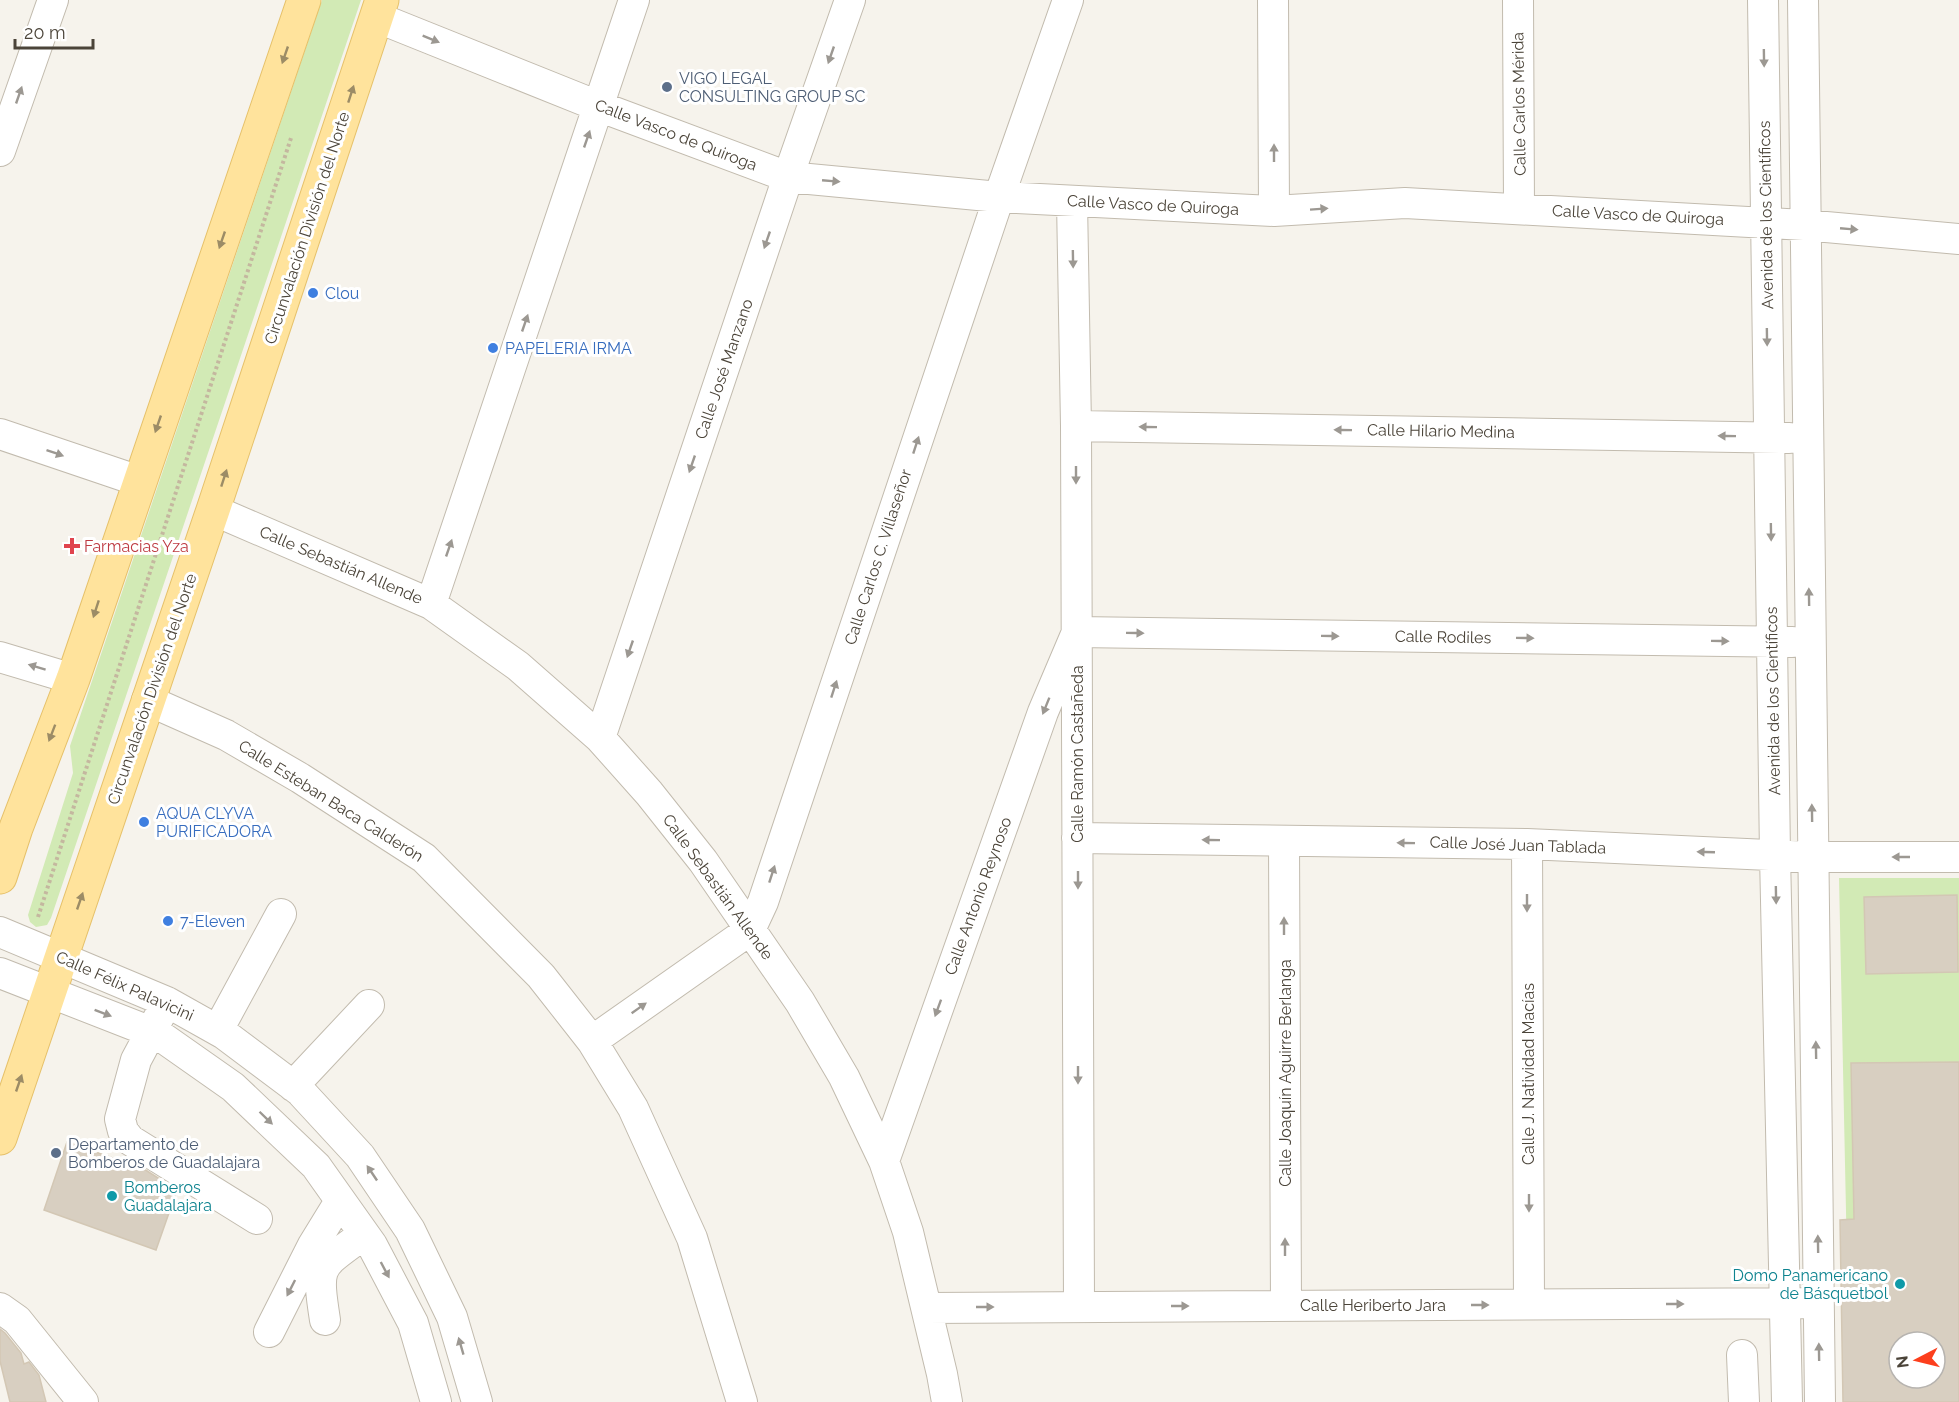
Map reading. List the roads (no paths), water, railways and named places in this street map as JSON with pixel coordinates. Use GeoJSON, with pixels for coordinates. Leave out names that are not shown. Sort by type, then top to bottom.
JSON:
{"type":"FeatureCollection","features":[{"type":"Feature","properties":{"kind":"main road"},"geometry":{"type":"LineString","coordinates":[[0,877],[8,825],[73,679],[304,0]]}},
{"type":"Feature","properties":{"kind":"main road","name":"Circunvalación División del Norte"},"geometry":{"type":"LineString","coordinates":[[0,1138],[213,510],[379,9]]}},
{"type":"Feature","properties":{"kind":"street"},"geometry":{"type":"LineString","coordinates":[[0,151],[53,0]]}},
{"type":"Feature","properties":{"kind":"street"},"geometry":{"type":"LineString","coordinates":[[431,604],[634,0]]}},
{"type":"Feature","properties":{"kind":"street","name":"Calle José Manzano"},"geometry":{"type":"LineString","coordinates":[[600,738],[788,177],[850,0]]}},
{"type":"Feature","properties":{"kind":"street","name":"Calle Carlos C. Villaseñor"},"geometry":{"type":"LineString","coordinates":[[750,930],[763,902],[999,197],[1068,0]]}},
{"type":"Feature","properties":{"kind":"street"},"geometry":{"type":"LineString","coordinates":[[1274,0],[1274,212]]}},
{"type":"Feature","properties":{"kind":"street","name":"Calle Carlos Mérida"},"geometry":{"type":"LineString","coordinates":[[1518,0],[1520,208]]}},
{"type":"Feature","properties":{"kind":"street","name":"Avenida de los Científicos"},"geometry":{"type":"LineString","coordinates":[[1763,0],[1775,855],[1787,1402]]}},
{"type":"Feature","properties":{"kind":"street"},"geometry":{"type":"LineString","coordinates":[[1803,0],[1820,1402]]}},
{"type":"Feature","properties":{"kind":"street","name":"Calle Vasco de Quiroga"},"geometry":{"type":"LineString","coordinates":[[379,9],[598,106],[788,177],[999,197],[1274,212],[1405,203],[1804,225],[1959,239]]}},
{"type":"Feature","properties":{"kind":"street","name":"Calle Ramón Castañeda"},"geometry":{"type":"LineString","coordinates":[[1072,201],[1076,426],[1079,1307]]}},
{"type":"Feature","properties":{"kind":"street","name":"Calle Hilario Medina"},"geometry":{"type":"LineString","coordinates":[[1076,426],[1807,438]]}},
{"type":"Feature","properties":{"kind":"street"},"geometry":{"type":"LineString","coordinates":[[0,434],[139,481]]}},
{"type":"Feature","properties":{"kind":"street","name":"Calle Sebastián Allende"},"geometry":{"type":"LineString","coordinates":[[213,510],[431,604],[518,666],[600,738],[649,793],[703,861],[800,1002],[833,1058],[884,1161],[908,1232],[947,1402]]}},
{"type":"Feature","properties":{"kind":"street","name":"Calle Rodiles"},"geometry":{"type":"LineString","coordinates":[[1077,632],[1810,642]]}},
{"type":"Feature","properties":{"kind":"street","name":"Calle Antonio Reynoso"},"geometry":{"type":"LineString","coordinates":[[884,1161],[1043,712],[1077,632]]}},
{"type":"Feature","properties":{"kind":"street"},"geometry":{"type":"LineString","coordinates":[[0,657],[73,679]]}},
{"type":"Feature","properties":{"kind":"street","name":"Calle Esteban Baca Calderón"},"geometry":{"type":"LineString","coordinates":[[147,700],[226,735],[300,778],[424,858],[541,976],[592,1041],[633,1108],[692,1238],[742,1402]]}},
{"type":"Feature","properties":{"kind":"street","name":"Calle José Juan Tablada"},"geometry":{"type":"LineString","coordinates":[[1077,838],[1527,844],[1813,857],[1959,857]]}},
{"type":"Feature","properties":{"kind":"street","name":"Calle Joaquín Aguirre Berlanga"},"geometry":{"type":"LineString","coordinates":[[1284,841],[1286,1306]]}},
{"type":"Feature","properties":{"kind":"street","name":"Calle J. Natividad Macías"},"geometry":{"type":"LineString","coordinates":[[1527,844],[1529,1304]]}},
{"type":"Feature","properties":{"kind":"street"},"geometry":{"type":"LineString","coordinates":[[218,1030],[281,914]]}},
{"type":"Feature","properties":{"kind":"street"},"geometry":{"type":"LineString","coordinates":[[592,1041],[750,930]]}},
{"type":"Feature","properties":{"kind":"street","name":"Calle Félix Palavicini"},"geometry":{"type":"LineString","coordinates":[[0,932],[167,1002],[218,1030],[293,1086],[360,1156],[410,1230],[452,1317],[477,1402]]}},
{"type":"Feature","properties":{"kind":"street","name":"Calle Félix Palavicini"},"geometry":{"type":"LineString","coordinates":[[0,973],[159,1035],[233,1086],[316,1167],[372,1245],[413,1323],[436,1402]]}},
{"type":"Feature","properties":{"kind":"street"},"geometry":{"type":"LineString","coordinates":[[167,1002],[136,1060],[120,1119],[123,1131],[130,1140],[257,1218]]}},
{"type":"Feature","properties":{"kind":"street"},"geometry":{"type":"LineString","coordinates":[[293,1086],[369,1005]]}},
{"type":"Feature","properties":{"kind":"street"},"geometry":{"type":"LineString","coordinates":[[269,1332],[313,1245],[340,1200]]}},
{"type":"Feature","properties":{"kind":"street"},"geometry":{"type":"LineString","coordinates":[[325,1320],[319,1284],[321,1269],[329,1260],[364,1234]]}},
{"type":"Feature","properties":{"kind":"street","name":"Calle Heriberto Jara"},"geometry":{"type":"LineString","coordinates":[[927,1308],[1819,1303]]}},
{"type":"Feature","properties":{"kind":"street"},"geometry":{"type":"LineString","coordinates":[[0,1308],[17,1320],[83,1402]]}},
{"type":"Feature","properties":{"kind":"street"},"geometry":{"type":"LineString","coordinates":[[1742,1355],[1744,1402]]}},
{"type":"Feature","properties":{"kind":"place","name":"VIGO LEGAL CONSULTING GROUP SC"},"geometry":{"type":"Point","coordinates":[667,87]}},
{"type":"Feature","properties":{"kind":"place","name":"Clou"},"geometry":{"type":"Point","coordinates":[313,293]}},
{"type":"Feature","properties":{"kind":"place","name":"PAPELERIA IRMA"},"geometry":{"type":"Point","coordinates":[493,348]}},
{"type":"Feature","properties":{"kind":"place","name":"Farmacias Yza"},"geometry":{"type":"Point","coordinates":[72,546]}},
{"type":"Feature","properties":{"kind":"place","name":"AQUA CLYVA PURIFICADORA"},"geometry":{"type":"Point","coordinates":[144,822]}},
{"type":"Feature","properties":{"kind":"place","name":"7-Eleven"},"geometry":{"type":"Point","coordinates":[168,921]}},
{"type":"Feature","properties":{"kind":"place","name":"Departamento de Bomberos de Guadalajara"},"geometry":{"type":"Point","coordinates":[56,1153]}},
{"type":"Feature","properties":{"kind":"place","name":"Bomberos Guadalajara"},"geometry":{"type":"Point","coordinates":[112,1196]}},
{"type":"Feature","properties":{"kind":"place","name":"Domo Panamericano de Básquetbol"},"geometry":{"type":"Point","coordinates":[1900,1284]}}]}
